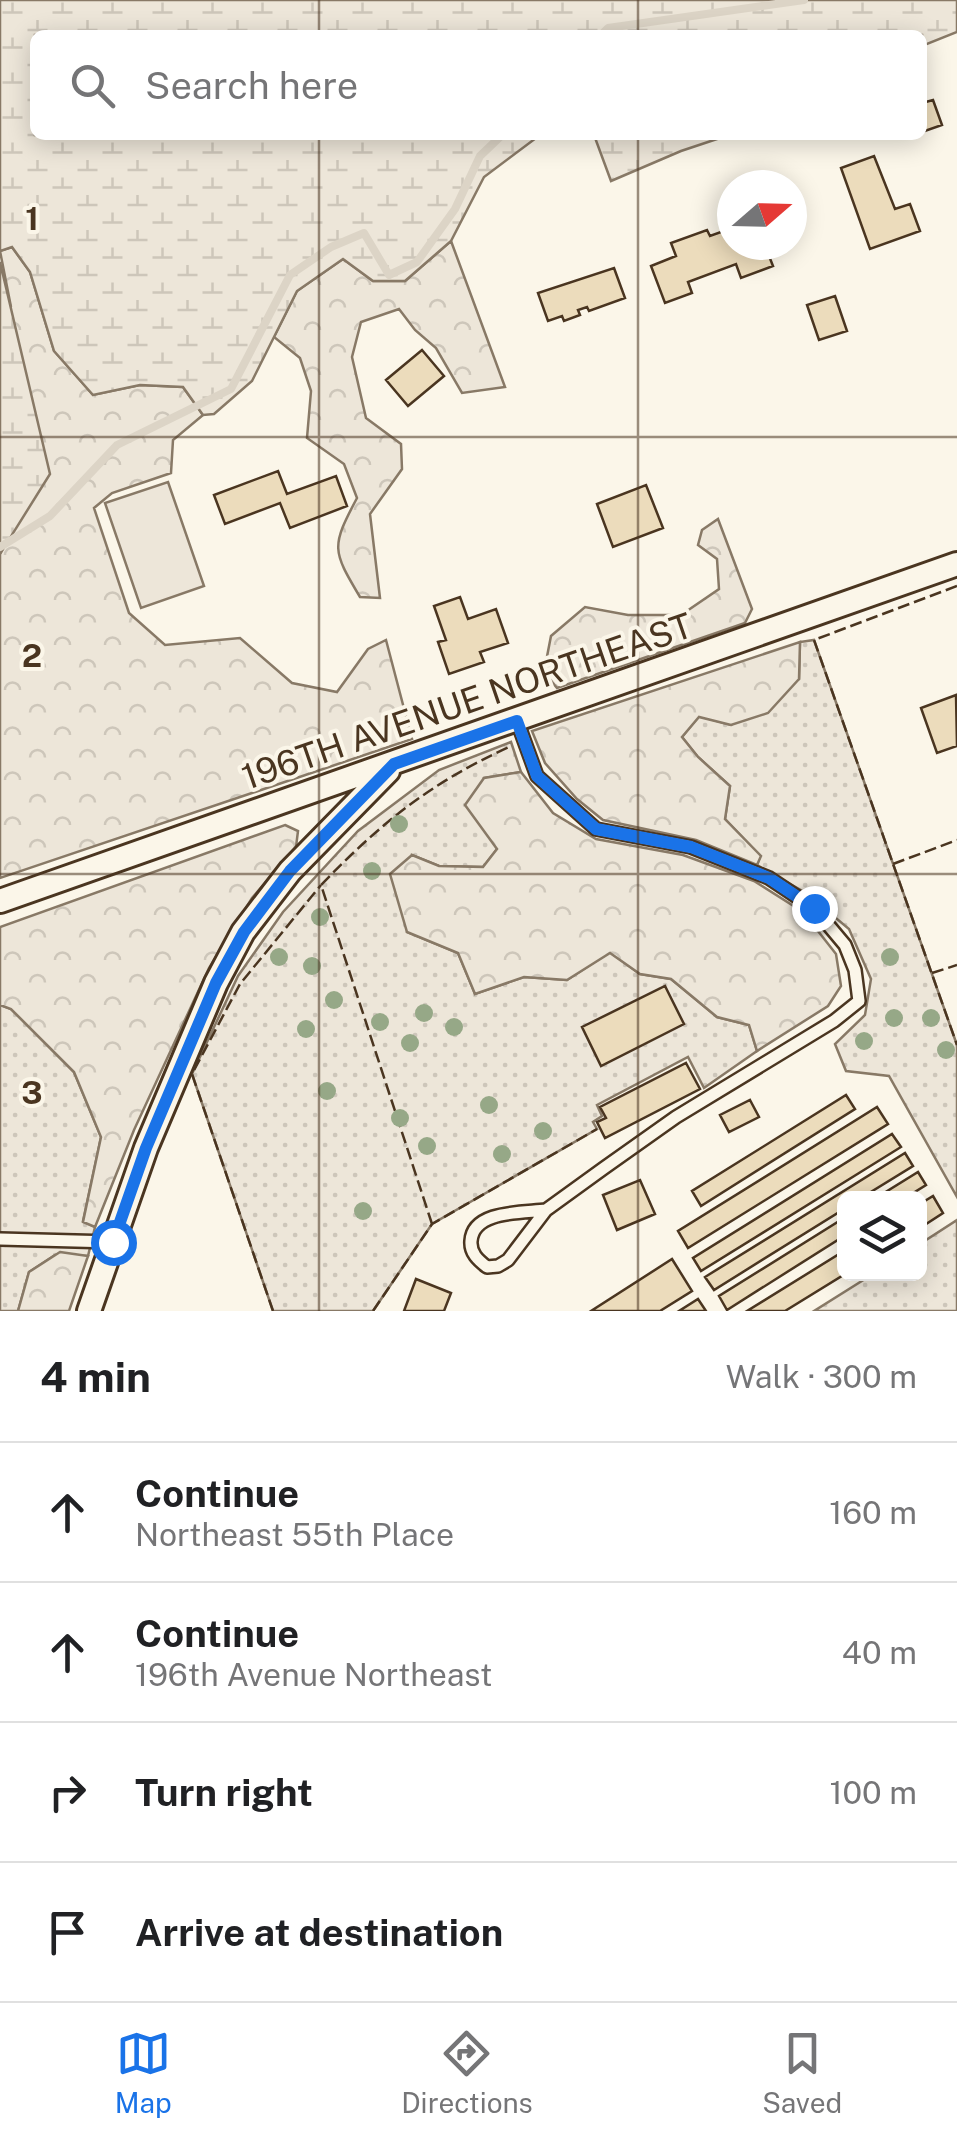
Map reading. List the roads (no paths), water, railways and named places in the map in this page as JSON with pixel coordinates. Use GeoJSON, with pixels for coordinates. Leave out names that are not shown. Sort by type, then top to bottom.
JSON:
{"type":"FeatureCollection","features":[{"type":"Feature","properties":{"kind":"street","name":"196TH AVENUE NORTHEAST"},"geometry":{"type":"LineString","coordinates":[[0,901],[957,564]]}},
{"type":"Feature","properties":{"kind":"street"},"geometry":{"type":"LineString","coordinates":[[89,1311],[166,1099],[216,983],[244,932],[290,871],[394,764]]}},
{"type":"Feature","properties":{"kind":"lane"},"geometry":{"type":"LineString","coordinates":[[517,721],[537,776],[596,829],[691,847],[769,878],[814,908],[845,945],[855,970],[859,1001],[676,1117],[546,1210],[508,1260],[487,1267],[477,1259],[471,1248],[472,1234],[482,1222],[546,1210]]}},
{"type":"Feature","properties":{"kind":"lane"},"geometry":{"type":"LineString","coordinates":[[0,1238],[113,1242]]}},
{"type":"Feature","properties":{"kind":"waterway"},"geometry":{"type":"LineString","coordinates":[[606,30],[804,0]]}},
{"type":"Feature","properties":{"kind":"waterway"},"geometry":{"type":"LineString","coordinates":[[0,547],[50,516],[117,445],[231,389],[290,275],[331,247],[364,233],[389,275],[417,262],[455,209],[480,156],[497,140]]}}]}
